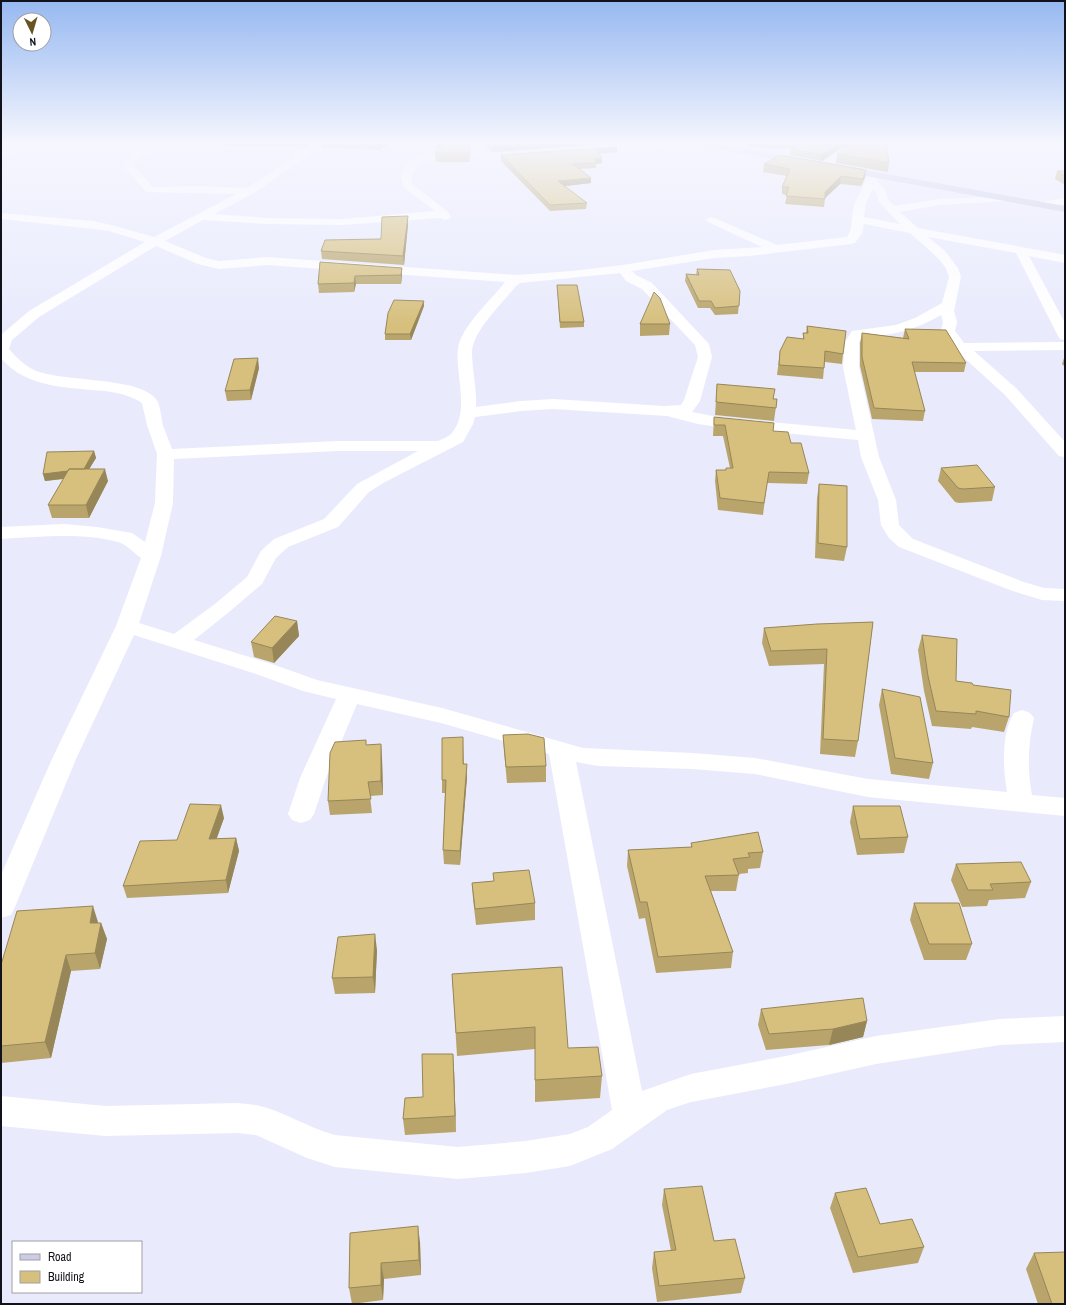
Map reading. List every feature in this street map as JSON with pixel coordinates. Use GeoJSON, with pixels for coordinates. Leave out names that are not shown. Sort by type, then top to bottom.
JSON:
{"type":"FeatureCollection","features":[{"type":"Feature","properties":{"kind":"street"},"geometry":{"type":"LineString","coordinates":[[1,907],[64,759],[127,626],[151,556],[164,503],[166,454],[155,425],[149,401],[135,392],[108,386],[77,385],[48,379],[16,367],[8,361],[1,350],[6,338],[34,314],[155,241],[230,202]]}},
{"type":"Feature","properties":{"kind":"street"},"geometry":{"type":"LineString","coordinates":[[203,216],[268,222],[324,222],[445,216],[438,208],[430,202]]}},
{"type":"Feature","properties":{"kind":"street"},"geometry":{"type":"LineString","coordinates":[[1,216],[94,225],[155,241],[202,261],[219,265],[267,261],[517,279],[572,275],[623,269],[694,257],[851,240],[857,231],[859,220],[858,212],[862,202]]}},
{"type":"Feature","properties":{"kind":"street"},"geometry":{"type":"LineString","coordinates":[[885,202],[913,230],[941,254],[952,268],[955,277],[947,311],[950,322],[948,331],[955,342],[1011,392],[1065,452]]}},
{"type":"Feature","properties":{"kind":"street"},"geometry":{"type":"LineString","coordinates":[[892,210],[941,202]]}},
{"type":"Feature","properties":{"kind":"street"},"geometry":{"type":"LineString","coordinates":[[1024,202],[1065,209]]}},
{"type":"Feature","properties":{"kind":"street"},"geometry":{"type":"LineString","coordinates":[[1040,205],[1059,202]]}},
{"type":"Feature","properties":{"kind":"street"},"geometry":{"type":"LineString","coordinates":[[712,220],[775,248]]}},
{"type":"Feature","properties":{"kind":"street"},"geometry":{"type":"LineString","coordinates":[[859,220],[1065,259]]}},
{"type":"Feature","properties":{"kind":"street"},"geometry":{"type":"LineString","coordinates":[[1020,250],[1065,336]]}},
{"type":"Feature","properties":{"kind":"street"},"geometry":{"type":"LineString","coordinates":[[468,413],[521,406],[553,404],[666,411],[686,409],[692,401],[705,357],[702,344],[648,286],[631,278],[623,269]]}},
{"type":"Feature","properties":{"kind":"street"},"geometry":{"type":"LineString","coordinates":[[177,642],[255,580],[268,555],[281,543],[331,523],[363,488],[379,478],[457,438],[465,424],[468,413],[469,390],[465,351],[468,338],[482,317],[511,283],[517,279]]}},
{"type":"Feature","properties":{"kind":"street"},"geometry":{"type":"LineString","coordinates":[[948,305],[899,329],[862,333],[854,337],[852,342],[851,367],[865,436],[870,457],[886,500],[890,525],[896,534],[906,543],[1017,586],[1042,594],[1065,595]]}},
{"type":"Feature","properties":{"kind":"street"},"geometry":{"type":"LineString","coordinates":[[960,347],[1065,346]]}},
{"type":"Feature","properties":{"kind":"street"},"geometry":{"type":"LineString","coordinates":[[666,411],[698,419],[718,422],[865,436]]}},
{"type":"Feature","properties":{"kind":"street"},"geometry":{"type":"LineString","coordinates":[[166,454],[338,446],[442,446]]}},
{"type":"Feature","properties":{"kind":"street"},"geometry":{"type":"LineString","coordinates":[[1,533],[64,530],[97,533],[125,538],[151,556]]}},
{"type":"Feature","properties":{"kind":"street"},"geometry":{"type":"LineString","coordinates":[[127,626],[311,686],[349,696],[400,705],[513,735],[582,756],[598,758],[692,761],[755,766],[868,788],[1065,807]]}},
{"type":"Feature","properties":{"kind":"street"},"geometry":{"type":"LineString","coordinates":[[302,814],[313,778],[349,696]]}},
{"type":"Feature","properties":{"kind":"street"},"geometry":{"type":"LineString","coordinates":[[1021,802],[1017,780],[1016,748],[1022,718]]}},
{"type":"Feature","properties":{"kind":"street"},"geometry":{"type":"LineString","coordinates":[[560,749],[622,1067],[630,1116]]}},
{"type":"Feature","properties":{"kind":"street"},"geometry":{"type":"LineString","coordinates":[[1,1111],[105,1121],[256,1120],[319,1147],[342,1151],[458,1163],[526,1157],[570,1150],[600,1138],[630,1116],[657,1099],[691,1088],[786,1070],[876,1050],[1000,1032],[1065,1029]]}},
{"type":"Feature","properties":{"kind":"building"},"geometry":{"type":"Polygon","coordinates":[[[547,202],[587,203],[550,205],[547,202]]]}},
{"type":"Feature","properties":{"kind":"building"},"geometry":{"type":"Polygon","coordinates":[[[408,216],[403,256],[321,251],[325,240],[381,239],[382,217],[408,216]]]}},
{"type":"Feature","properties":{"kind":"building"},"geometry":{"type":"Polygon","coordinates":[[[320,262],[402,268],[401,275],[355,276],[354,283],[318,284],[320,262]]]}},
{"type":"Feature","properties":{"kind":"building"},"geometry":{"type":"Polygon","coordinates":[[[697,269],[730,270],[740,291],[739,306],[715,308],[711,301],[699,301],[686,274],[699,275],[697,269]]]}},
{"type":"Feature","properties":{"kind":"building"},"geometry":{"type":"Polygon","coordinates":[[[557,285],[577,285],[584,322],[560,322],[557,285]]]}},
{"type":"Feature","properties":{"kind":"building"},"geometry":{"type":"Polygon","coordinates":[[[654,292],[660,298],[670,324],[640,324],[654,292]]]}},
{"type":"Feature","properties":{"kind":"building"},"geometry":{"type":"Polygon","coordinates":[[[394,300],[424,301],[410,334],[385,334],[388,313],[394,300]]]}},
{"type":"Feature","properties":{"kind":"building"},"geometry":{"type":"Polygon","coordinates":[[[807,326],[846,331],[843,354],[825,351],[824,368],[779,365],[780,351],[787,337],[804,339],[803,333],[808,333],[807,326]]]}},
{"type":"Feature","properties":{"kind":"building"},"geometry":{"type":"Polygon","coordinates":[[[905,329],[946,330],[966,363],[912,362],[925,411],[874,408],[862,357],[862,333],[909,339],[905,329]]]}},
{"type":"Feature","properties":{"kind":"building"},"geometry":{"type":"Polygon","coordinates":[[[258,358],[250,390],[225,391],[234,359],[258,358]]]}},
{"type":"Feature","properties":{"kind":"building"},"geometry":{"type":"Polygon","coordinates":[[[717,384],[775,389],[773,399],[777,399],[776,408],[716,402],[717,384]]]}},
{"type":"Feature","properties":{"kind":"building"},"geometry":{"type":"Polygon","coordinates":[[[714,417],[774,423],[773,431],[788,432],[791,443],[801,443],[809,473],[769,472],[764,503],[720,498],[716,470],[733,468],[725,425],[714,425],[714,417]]]}},
{"type":"Feature","properties":{"kind":"building"},"geometry":{"type":"Polygon","coordinates":[[[94,451],[84,469],[69,469],[68,471],[43,474],[47,452],[94,451]]]}},
{"type":"Feature","properties":{"kind":"building"},"geometry":{"type":"Polygon","coordinates":[[[977,465],[995,487],[958,488],[941,468],[977,465]]]}},
{"type":"Feature","properties":{"kind":"building"},"geometry":{"type":"Polygon","coordinates":[[[69,469],[105,469],[86,505],[48,505],[69,469]]]}},
{"type":"Feature","properties":{"kind":"building"},"geometry":{"type":"Polygon","coordinates":[[[819,484],[847,486],[847,547],[818,543],[819,484]]]}},
{"type":"Feature","properties":{"kind":"building"},"geometry":{"type":"Polygon","coordinates":[[[275,616],[297,621],[272,648],[251,642],[275,616]]]}},
{"type":"Feature","properties":{"kind":"building"},"geometry":{"type":"Polygon","coordinates":[[[873,622],[858,741],[823,739],[827,649],[771,651],[764,628],[873,622]]]}},
{"type":"Feature","properties":{"kind":"building"},"geometry":{"type":"Polygon","coordinates":[[[922,635],[957,639],[956,681],[972,683],[973,685],[1011,690],[1009,717],[976,711],[976,714],[936,711],[928,676],[922,635]]]}},
{"type":"Feature","properties":{"kind":"building"},"geometry":{"type":"Polygon","coordinates":[[[882,689],[920,697],[933,763],[895,758],[882,689]]]}},
{"type":"Feature","properties":{"kind":"building"},"geometry":{"type":"Polygon","coordinates":[[[528,734],[544,738],[546,766],[506,767],[503,735],[528,734]]]}},
{"type":"Feature","properties":{"kind":"building"},"geometry":{"type":"Polygon","coordinates":[[[463,737],[463,764],[467,764],[460,851],[443,850],[446,780],[442,780],[442,738],[463,737]]]}},
{"type":"Feature","properties":{"kind":"building"},"geometry":{"type":"Polygon","coordinates":[[[366,740],[366,745],[381,744],[381,781],[368,782],[371,799],[328,801],[330,753],[335,742],[366,740]]]}},
{"type":"Feature","properties":{"kind":"building"},"geometry":{"type":"Polygon","coordinates":[[[190,804],[221,805],[209,839],[236,838],[226,880],[123,886],[140,841],[177,840],[190,804]]]}},
{"type":"Feature","properties":{"kind":"building"},"geometry":{"type":"Polygon","coordinates":[[[853,806],[900,806],[908,837],[860,839],[853,806]]]}},
{"type":"Feature","properties":{"kind":"building"},"geometry":{"type":"Polygon","coordinates":[[[758,832],[763,852],[748,853],[750,857],[733,859],[739,875],[705,876],[733,952],[658,957],[647,902],[640,902],[628,850],[692,847],[691,843],[758,832]]]}},
{"type":"Feature","properties":{"kind":"building"},"geometry":{"type":"Polygon","coordinates":[[[1021,862],[1031,882],[990,884],[993,890],[968,890],[956,864],[1021,862]]]}},
{"type":"Feature","properties":{"kind":"building"},"geometry":{"type":"Polygon","coordinates":[[[529,870],[535,903],[475,909],[472,883],[494,881],[493,873],[529,870]]]}},
{"type":"Feature","properties":{"kind":"building"},"geometry":{"type":"Polygon","coordinates":[[[914,903],[959,903],[972,944],[929,944],[914,903]]]}},
{"type":"Feature","properties":{"kind":"building"},"geometry":{"type":"Polygon","coordinates":[[[93,906],[90,923],[101,923],[95,953],[66,955],[45,1042],[1,1046],[1,965],[17,911],[93,906]]]}},
{"type":"Feature","properties":{"kind":"building"},"geometry":{"type":"Polygon","coordinates":[[[375,934],[373,977],[332,978],[338,937],[375,934]]]}},
{"type":"Feature","properties":{"kind":"building"},"geometry":{"type":"Polygon","coordinates":[[[562,967],[568,1048],[598,1047],[602,1076],[535,1080],[535,1027],[456,1033],[452,974],[562,967]]]}},
{"type":"Feature","properties":{"kind":"building"},"geometry":{"type":"Polygon","coordinates":[[[863,998],[867,1021],[833,1029],[769,1034],[761,1009],[863,998]]]}},
{"type":"Feature","properties":{"kind":"building"},"geometry":{"type":"Polygon","coordinates":[[[422,1054],[453,1054],[455,1116],[403,1119],[405,1098],[423,1097],[422,1054]]]}},
{"type":"Feature","properties":{"kind":"building"},"geometry":{"type":"Polygon","coordinates":[[[702,1186],[714,1241],[735,1239],[745,1278],[659,1286],[654,1252],[676,1250],[664,1189],[702,1186]]]}},
{"type":"Feature","properties":{"kind":"building"},"geometry":{"type":"Polygon","coordinates":[[[866,1188],[880,1224],[912,1219],[924,1247],[858,1257],[835,1193],[866,1188]]]}},
{"type":"Feature","properties":{"kind":"building"},"geometry":{"type":"Polygon","coordinates":[[[418,1226],[419,1260],[381,1263],[381,1285],[349,1288],[350,1233],[418,1226]]]}},
{"type":"Feature","properties":{"kind":"building"},"geometry":{"type":"Polygon","coordinates":[[[1065,1252],[1065,1304],[1052,1304],[1034,1253],[1065,1252]]]}}]}
